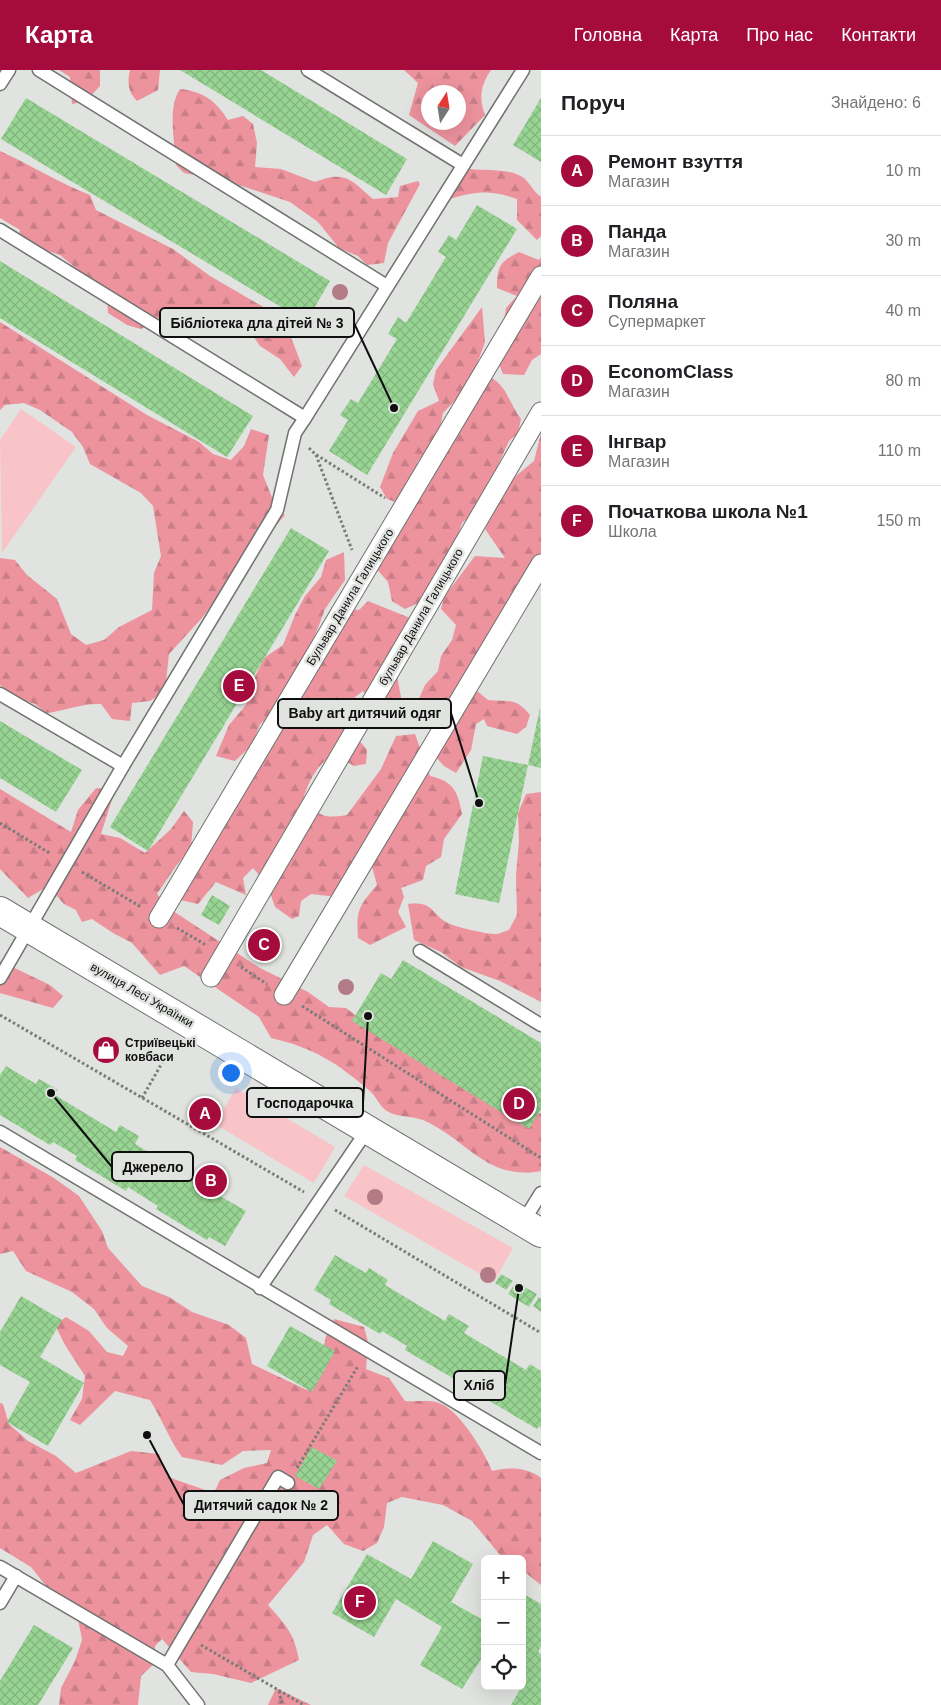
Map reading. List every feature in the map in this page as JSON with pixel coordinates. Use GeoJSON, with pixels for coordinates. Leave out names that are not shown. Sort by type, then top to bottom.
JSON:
{"type":"FeatureCollection","features":[{"type":"Feature","properties":{"kind":"main road","name":"вулиця Лесі Українки"},"geometry":{"type":"LineString","coordinates":[[0,911],[532,1228]]}},
{"type":"Feature","properties":{"kind":"street","name":"Бульвар Данила Галицького"},"geometry":{"type":"LineString","coordinates":[[159,918],[541,276]]}},
{"type":"Feature","properties":{"kind":"street","name":"бульвар Данила Галицького"},"geometry":{"type":"LineString","coordinates":[[211,977],[541,412]]}},
{"type":"Feature","properties":{"kind":"street"},"geometry":{"type":"LineString","coordinates":[[284,995],[541,564]]}},
{"type":"Feature","properties":{"kind":"lane"},"geometry":{"type":"LineString","coordinates":[[0,84],[9,70]]}},
{"type":"Feature","properties":{"kind":"lane"},"geometry":{"type":"LineString","coordinates":[[39,70],[387,286]]}},
{"type":"Feature","properties":{"kind":"lane"},"geometry":{"type":"LineString","coordinates":[[308,70],[463,165]]}},
{"type":"Feature","properties":{"kind":"lane"},"geometry":{"type":"LineString","coordinates":[[0,978],[123,766],[277,510],[295,432],[523,70]]}},
{"type":"Feature","properties":{"kind":"lane"},"geometry":{"type":"LineString","coordinates":[[0,230],[305,418]]}},
{"type":"Feature","properties":{"kind":"lane"},"geometry":{"type":"LineString","coordinates":[[0,694],[123,766]]}},
{"type":"Feature","properties":{"kind":"lane"},"geometry":{"type":"LineString","coordinates":[[420,951],[541,1025]]}},
{"type":"Feature","properties":{"kind":"lane"},"geometry":{"type":"LineString","coordinates":[[260,1288],[368,1129]]}},
{"type":"Feature","properties":{"kind":"lane"},"geometry":{"type":"LineString","coordinates":[[0,1132],[541,1453]]}},
{"type":"Feature","properties":{"kind":"lane"},"geometry":{"type":"LineString","coordinates":[[532,1228],[541,1193]]}},
{"type":"Feature","properties":{"kind":"lane"},"geometry":{"type":"LineString","coordinates":[[167,1665],[278,1477],[288,1483]]}},
{"type":"Feature","properties":{"kind":"lane"},"geometry":{"type":"LineString","coordinates":[[0,1567],[167,1665],[198,1705]]}},
{"type":"Feature","properties":{"kind":"lane"},"geometry":{"type":"LineString","coordinates":[[0,1603],[16,1576]]}},
{"type":"Feature","properties":{"kind":"path"},"geometry":{"type":"LineString","coordinates":[[295,432],[315,454],[403,509]]}},
{"type":"Feature","properties":{"kind":"path"},"geometry":{"type":"LineString","coordinates":[[315,454],[363,576]]}},
{"type":"Feature","properties":{"kind":"path"},"geometry":{"type":"LineString","coordinates":[[0,1015],[541,1333]]}},
{"type":"Feature","properties":{"kind":"path"},"geometry":{"type":"LineString","coordinates":[[142,1098],[166,1056]]}},
{"type":"Feature","properties":{"kind":"path"},"geometry":{"type":"LineString","coordinates":[[288,1483],[367,1350]]}},
{"type":"Feature","properties":{"kind":"path"},"geometry":{"type":"LineString","coordinates":[[194,1641],[304,1705]]}},
{"type":"Feature","properties":{"kind":"path"},"geometry":{"type":"LineString","coordinates":[[279,1690],[282,1705]]}},
{"type":"Feature","properties":{"kind":"shaded area"},"geometry":{"type":"Polygon","coordinates":[[[21,409],[76,447],[2,553],[0,440],[21,409]]]}},
{"type":"Feature","properties":{"kind":"shaded area"},"geometry":{"type":"Polygon","coordinates":[[[236,1088],[335,1147],[314,1183],[215,1124],[236,1088]]]}},
{"type":"Feature","properties":{"kind":"shaded area"},"geometry":{"type":"Polygon","coordinates":[[[364,1165],[513,1248],[494,1282],[344,1196],[364,1165]]]}},
{"type":"Feature","properties":{"kind":"green space"},"geometry":{"type":"Polygon","coordinates":[[[59,70],[100,70],[100,86],[86,101],[72,104],[70,77],[59,70]]]}},
{"type":"Feature","properties":{"kind":"green space"},"geometry":{"type":"Polygon","coordinates":[[[130,70],[160,70],[158,90],[137,101],[129,87],[130,70]]]}},
{"type":"Feature","properties":{"kind":"green space"},"geometry":{"type":"Polygon","coordinates":[[[404,70],[491,70],[485,81],[481,98],[485,115],[455,146],[431,130],[466,130],[466,85],[421,85],[421,123],[409,115],[418,83],[404,70]]]}},
{"type":"Feature","properties":{"kind":"green space"},"geometry":{"type":"Polygon","coordinates":[[[180,89],[196,92],[208,98],[228,120],[243,116],[253,124],[257,143],[255,167],[281,169],[315,182],[341,177],[353,182],[373,199],[398,197],[400,186],[418,181],[420,184],[388,243],[384,263],[367,265],[358,256],[339,248],[318,222],[290,202],[230,182],[184,173],[176,165],[173,126],[174,106],[180,89]]]}},
{"type":"Feature","properties":{"kind":"green space"},"geometry":{"type":"Polygon","coordinates":[[[0,151],[90,195],[96,210],[173,249],[210,276],[277,315],[289,332],[302,366],[294,377],[280,359],[260,346],[249,330],[204,310],[184,316],[164,315],[141,329],[127,325],[108,313],[106,288],[83,274],[60,255],[18,241],[20,230],[0,218],[0,151]]]}},
{"type":"Feature","properties":{"kind":"green space"},"geometry":{"type":"Polygon","coordinates":[[[470,169],[514,173],[525,179],[541,197],[541,236],[537,240],[517,220],[517,199],[499,194],[484,193],[468,194],[450,199],[445,192],[452,174],[470,169]]]}},
{"type":"Feature","properties":{"kind":"green space"},"geometry":{"type":"Polygon","coordinates":[[[519,252],[539,260],[541,257],[541,354],[532,360],[524,375],[503,374],[499,364],[506,308],[517,296],[497,288],[498,275],[501,265],[519,252]]]}},
{"type":"Feature","properties":{"kind":"green space"},"geometry":{"type":"Polygon","coordinates":[[[482,307],[485,342],[465,390],[443,413],[440,428],[432,446],[418,461],[413,480],[398,503],[387,499],[380,487],[393,453],[418,411],[439,401],[433,384],[436,370],[482,307]]]}},
{"type":"Feature","properties":{"kind":"green space"},"geometry":{"type":"Polygon","coordinates":[[[0,322],[147,415],[199,442],[213,454],[231,460],[244,446],[251,429],[269,435],[263,475],[277,510],[285,515],[226,585],[202,618],[169,654],[165,691],[150,701],[132,703],[130,721],[112,719],[101,704],[46,713],[35,704],[15,697],[0,685],[0,558],[15,560],[27,575],[57,599],[71,634],[86,645],[104,640],[119,627],[152,610],[154,573],[161,556],[153,506],[141,493],[90,464],[83,447],[72,432],[40,410],[24,403],[5,405],[0,410],[0,322]]]}},
{"type":"Feature","properties":{"kind":"green space"},"geometry":{"type":"Polygon","coordinates":[[[480,374],[495,380],[505,391],[521,419],[518,433],[509,441],[483,498],[473,514],[462,523],[456,542],[432,579],[425,600],[405,609],[392,601],[388,582],[375,567],[480,374]]]}},
{"type":"Feature","properties":{"kind":"green space"},"geometry":{"type":"Polygon","coordinates":[[[541,433],[541,573],[479,676],[477,691],[488,700],[516,703],[530,715],[526,727],[517,734],[487,726],[484,719],[476,724],[471,750],[456,773],[444,766],[435,756],[441,740],[426,723],[420,712],[418,701],[425,685],[438,671],[441,656],[452,640],[456,625],[441,609],[444,597],[475,556],[505,558],[485,529],[505,485],[534,461],[541,433]]]}},
{"type":"Feature","properties":{"kind":"green space"},"geometry":{"type":"Polygon","coordinates":[[[344,552],[345,580],[325,609],[305,662],[278,711],[260,724],[252,745],[235,761],[216,756],[229,725],[246,705],[252,683],[264,658],[283,645],[305,596],[321,577],[326,560],[344,552]]]}},
{"type":"Feature","properties":{"kind":"green space"},"geometry":{"type":"Polygon","coordinates":[[[368,601],[410,618],[397,676],[403,708],[395,715],[376,707],[363,691],[355,697],[349,710],[358,739],[367,750],[366,764],[354,766],[334,754],[315,772],[304,796],[313,808],[321,814],[331,817],[347,815],[381,769],[396,736],[415,734],[430,776],[444,781],[453,788],[459,799],[462,814],[444,839],[441,857],[426,866],[423,880],[401,888],[404,897],[398,912],[406,927],[370,945],[358,938],[358,914],[366,898],[377,885],[371,863],[346,898],[311,894],[301,901],[299,916],[292,919],[275,907],[267,884],[253,868],[243,878],[246,895],[216,882],[198,904],[180,900],[344,608],[359,610],[368,601]]]}},
{"type":"Feature","properties":{"kind":"green space"},"geometry":{"type":"Polygon","coordinates":[[[96,788],[115,790],[101,834],[120,838],[145,853],[171,829],[184,811],[193,822],[191,848],[157,894],[170,909],[260,968],[308,992],[329,1007],[346,1008],[371,1027],[523,1116],[541,1113],[541,1171],[522,1172],[506,1170],[491,1164],[423,1120],[387,1111],[370,1091],[324,1057],[300,1046],[271,1038],[259,1017],[184,966],[160,975],[132,943],[92,919],[82,922],[76,910],[64,904],[48,886],[28,898],[0,869],[0,789],[71,832],[78,810],[96,788]]]}},
{"type":"Feature","properties":{"kind":"green space"},"geometry":{"type":"Polygon","coordinates":[[[541,792],[541,1002],[500,981],[461,967],[441,952],[414,940],[408,904],[428,906],[448,923],[465,929],[494,934],[509,930],[517,915],[518,813],[526,794],[541,792]]]}},
{"type":"Feature","properties":{"kind":"green space"},"geometry":{"type":"Polygon","coordinates":[[[0,961],[50,985],[63,996],[53,1008],[0,993],[0,961]]]}},
{"type":"Feature","properties":{"kind":"green space"},"geometry":{"type":"Polygon","coordinates":[[[0,1147],[54,1178],[79,1196],[102,1231],[108,1248],[142,1286],[169,1297],[192,1312],[229,1325],[246,1338],[252,1364],[307,1390],[309,1383],[320,1366],[326,1336],[334,1319],[364,1327],[368,1342],[366,1369],[389,1378],[405,1401],[436,1402],[453,1412],[477,1442],[492,1471],[518,1469],[536,1474],[541,1478],[541,1585],[526,1573],[526,1555],[500,1555],[472,1521],[443,1505],[402,1497],[387,1503],[384,1527],[377,1543],[363,1551],[344,1544],[327,1525],[313,1535],[304,1562],[268,1605],[280,1618],[292,1636],[299,1660],[251,1683],[213,1674],[191,1672],[162,1639],[155,1646],[155,1663],[141,1676],[138,1705],[59,1705],[61,1688],[75,1661],[82,1640],[78,1619],[62,1606],[31,1567],[0,1548],[0,1403],[3,1404],[9,1424],[28,1441],[56,1456],[76,1473],[131,1451],[159,1454],[168,1477],[214,1493],[220,1480],[244,1468],[267,1463],[271,1450],[243,1451],[222,1465],[182,1457],[150,1400],[115,1391],[80,1425],[70,1420],[82,1399],[85,1376],[65,1345],[55,1325],[66,1317],[89,1331],[107,1352],[123,1356],[128,1346],[107,1328],[94,1309],[72,1292],[26,1271],[13,1251],[0,1254],[0,1147]]]}},
{"type":"Feature","properties":{"kind":"green space"},"geometry":{"type":"Polygon","coordinates":[[[276,1688],[311,1705],[268,1705],[276,1688]]]}},
{"type":"Feature","properties":{"kind":"building"},"geometry":{"type":"Polygon","coordinates":[[[180,70],[261,70],[407,159],[386,195],[180,70]]]}},
{"type":"Feature","properties":{"kind":"building"},"geometry":{"type":"Polygon","coordinates":[[[26,98],[330,281],[306,322],[1,139],[26,98]]]}},
{"type":"Feature","properties":{"kind":"building"},"geometry":{"type":"Polygon","coordinates":[[[541,98],[541,162],[513,145],[541,98]]]}},
{"type":"Feature","properties":{"kind":"building"},"geometry":{"type":"Polygon","coordinates":[[[477,205],[517,229],[367,475],[329,451],[348,420],[340,415],[351,399],[358,403],[397,339],[388,334],[398,317],[406,323],[446,257],[438,252],[449,235],[456,240],[477,205]]]}},
{"type":"Feature","properties":{"kind":"building"},"geometry":{"type":"Polygon","coordinates":[[[0,261],[253,416],[227,457],[0,318],[0,261]]]}},
{"type":"Feature","properties":{"kind":"building"},"geometry":{"type":"Polygon","coordinates":[[[291,528],[329,551],[148,851],[110,827],[291,528]]]}},
{"type":"Feature","properties":{"kind":"building"},"geometry":{"type":"Polygon","coordinates":[[[540,708],[541,768],[528,765],[540,708]]]}},
{"type":"Feature","properties":{"kind":"building"},"geometry":{"type":"Polygon","coordinates":[[[0,721],[82,770],[56,812],[0,778],[0,721]]]}},
{"type":"Feature","properties":{"kind":"building"},"geometry":{"type":"Polygon","coordinates":[[[483,756],[528,765],[499,903],[455,894],[483,756]]]}},
{"type":"Feature","properties":{"kind":"building"},"geometry":{"type":"Polygon","coordinates":[[[212,895],[230,906],[219,925],[201,915],[212,895]]]}},
{"type":"Feature","properties":{"kind":"building"},"geometry":{"type":"Polygon","coordinates":[[[403,960],[541,1043],[541,1109],[529,1129],[352,1021],[381,973],[391,979],[403,960]]]}},
{"type":"Feature","properties":{"kind":"building","name":"Стриївецькі ковбаси"},"geometry":{"type":"Polygon","coordinates":[[[102,1039],[117,1046],[111,1061],[95,1054],[102,1039]]]}},
{"type":"Feature","properties":{"kind":"building"},"geometry":{"type":"Polygon","coordinates":[[[6,1066],[36,1084],[39,1079],[58,1090],[55,1095],[116,1132],[120,1125],[139,1136],[135,1144],[196,1181],[200,1175],[219,1186],[215,1193],[246,1211],[225,1246],[209,1237],[207,1240],[156,1209],[158,1206],[128,1187],[126,1191],[75,1160],[77,1156],[53,1142],[50,1145],[0,1115],[0,1075],[6,1066]]]}},
{"type":"Feature","properties":{"kind":"building"},"geometry":{"type":"Polygon","coordinates":[[[203,1102],[218,1111],[208,1126],[193,1117],[203,1102]]]}},
{"type":"Feature","properties":{"kind":"building"},"geometry":{"type":"Polygon","coordinates":[[[335,1255],[366,1273],[369,1268],[388,1280],[385,1285],[445,1321],[449,1314],[469,1326],[464,1333],[526,1370],[530,1364],[541,1371],[541,1428],[539,1426],[537,1429],[486,1399],[488,1395],[458,1377],[456,1380],[405,1350],[407,1346],[382,1331],[380,1334],[329,1304],[331,1300],[314,1290],[335,1255]]]}},
{"type":"Feature","properties":{"kind":"building"},"geometry":{"type":"Polygon","coordinates":[[[501,1274],[513,1281],[506,1290],[495,1283],[501,1274]]]}},
{"type":"Feature","properties":{"kind":"building"},"geometry":{"type":"Polygon","coordinates":[[[516,1282],[537,1294],[529,1307],[508,1294],[516,1282]]]}},
{"type":"Feature","properties":{"kind":"building"},"geometry":{"type":"Polygon","coordinates":[[[21,1296],[62,1320],[40,1357],[84,1383],[48,1446],[7,1422],[30,1382],[0,1365],[0,1332],[21,1296]]]}},
{"type":"Feature","properties":{"kind":"building"},"geometry":{"type":"Polygon","coordinates":[[[539,1297],[541,1299],[541,1312],[533,1306],[539,1297]]]}},
{"type":"Feature","properties":{"kind":"building"},"geometry":{"type":"Polygon","coordinates":[[[290,1326],[335,1351],[312,1392],[267,1366],[290,1326]]]}},
{"type":"Feature","properties":{"kind":"building"},"geometry":{"type":"Polygon","coordinates":[[[312,1447],[337,1461],[319,1489],[295,1476],[312,1447]]]}},
{"type":"Feature","properties":{"kind":"building"},"geometry":{"type":"Polygon","coordinates":[[[433,1541],[473,1564],[451,1602],[481,1619],[481,1659],[462,1689],[420,1665],[442,1627],[396,1599],[374,1637],[332,1613],[367,1554],[411,1579],[433,1541]]]}},
{"type":"Feature","properties":{"kind":"building"},"geometry":{"type":"Polygon","coordinates":[[[526,1595],[541,1604],[541,1646],[538,1652],[541,1654],[541,1705],[511,1705],[520,1690],[526,1690],[526,1595]]]}},
{"type":"Feature","properties":{"kind":"building"},"geometry":{"type":"Polygon","coordinates":[[[34,1625],[73,1648],[38,1705],[0,1705],[0,1681],[34,1625]]]}},
{"type":"Feature","properties":{"kind":"place","name":"Бібліотека дла дітей № 3"},"geometry":{"type":"Point","coordinates":[394,408]}},
{"type":"Feature","properties":{"kind":"place","name":"Інгвар"},"geometry":{"type":"Point","coordinates":[239,686]}},
{"type":"Feature","properties":{"kind":"place","name":"Baby art дитячий одяг"},"geometry":{"type":"Point","coordinates":[479,803]}},
{"type":"Feature","properties":{"kind":"place","name":"Поляна"},"geometry":{"type":"Point","coordinates":[264,945]}},
{"type":"Feature","properties":{"kind":"place","name":"Господарочка"},"geometry":{"type":"Point","coordinates":[368,1016]}},
{"type":"Feature","properties":{"kind":"place","name":"Стриївецькі ковбаси"},"geometry":{"type":"Point","coordinates":[106,1050]}},
{"type":"Feature","properties":{"kind":"place","name":"Джерело"},"geometry":{"type":"Point","coordinates":[51,1093]}},
{"type":"Feature","properties":{"kind":"place","name":"EconomClass"},"geometry":{"type":"Point","coordinates":[519,1104]}},
{"type":"Feature","properties":{"kind":"place","name":"Ремонт взуття"},"geometry":{"type":"Point","coordinates":[205,1114]}},
{"type":"Feature","properties":{"kind":"place","name":"Панда"},"geometry":{"type":"Point","coordinates":[211,1181]}},
{"type":"Feature","properties":{"kind":"place","name":"Хліб"},"geometry":{"type":"Point","coordinates":[519,1288]}},
{"type":"Feature","properties":{"kind":"place","name":"Дитячий садок № 2"},"geometry":{"type":"Point","coordinates":[147,1435]}},
{"type":"Feature","properties":{"kind":"place","name":"Початкова школа №1"},"geometry":{"type":"Point","coordinates":[360,1602]}}]}
